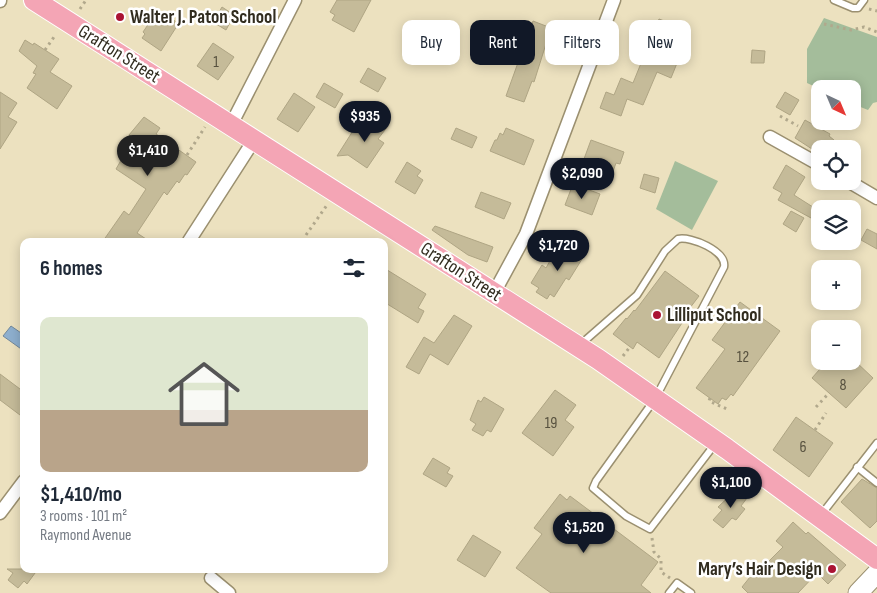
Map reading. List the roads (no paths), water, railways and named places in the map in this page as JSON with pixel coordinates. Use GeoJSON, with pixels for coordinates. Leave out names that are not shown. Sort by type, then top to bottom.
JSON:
{"type":"FeatureCollection","features":[{"type":"Feature","properties":{"kind":"main road","name":"Grafton Street"},"geometry":{"type":"LineString","coordinates":[[34,0],[578,346],[717,442],[877,559]]}},
{"type":"Feature","properties":{"kind":"main road"},"geometry":{"type":"LineString","coordinates":[[858,593],[877,573]]}},
{"type":"Feature","properties":{"kind":"street"},"geometry":{"type":"LineString","coordinates":[[231,125],[295,0]]}},
{"type":"Feature","properties":{"kind":"street"},"geometry":{"type":"LineString","coordinates":[[494,293],[526,234],[614,0]]}},
{"type":"Feature","properties":{"kind":"street"},"geometry":{"type":"LineString","coordinates":[[770,136],[811,160]]}},
{"type":"Feature","properties":{"kind":"street"},"geometry":{"type":"LineString","coordinates":[[192,238],[254,140]]}},
{"type":"Feature","properties":{"kind":"street"},"geometry":{"type":"LineString","coordinates":[[861,189],[877,198]]}},
{"type":"Feature","properties":{"kind":"street"},"geometry":{"type":"LineString","coordinates":[[0,513],[20,487]]}},
{"type":"Feature","properties":{"kind":"street"},"geometry":{"type":"LineString","coordinates":[[211,578],[229,593]]}},
{"type":"Feature","properties":{"kind":"lane"},"geometry":{"type":"LineString","coordinates":[[834,0],[853,8],[858,8],[864,0]]}},
{"type":"Feature","properties":{"kind":"lane"},"geometry":{"type":"LineString","coordinates":[[578,346],[637,295],[665,251],[678,239],[691,238],[720,254],[725,263],[724,267],[655,399],[596,481],[593,488],[626,516],[650,529],[717,442]]}},
{"type":"Feature","properties":{"kind":"lane"},"geometry":{"type":"LineString","coordinates":[[819,517],[877,443]]}},
{"type":"Feature","properties":{"kind":"lane"},"geometry":{"type":"LineString","coordinates":[[857,467],[877,483]]}},
{"type":"Feature","properties":{"kind":"lane"},"geometry":{"type":"LineString","coordinates":[[669,593],[677,583],[691,593]]}},
{"type":"Feature","properties":{"kind":"water"},"geometry":{"type":"Polygon","coordinates":[[[11,326],[20,332],[20,348],[3,336],[11,326]]]}},
{"type":"Feature","properties":{"kind":"place","name":"Walter J. Paton School"},"geometry":{"type":"Point","coordinates":[120,17]}},
{"type":"Feature","properties":{"kind":"place","name":"Lilliput School"},"geometry":{"type":"Point","coordinates":[657,315]}},
{"type":"Feature","properties":{"kind":"place","name":"Mary’s Hair Design"},"geometry":{"type":"Point","coordinates":[832,569]}}]}
